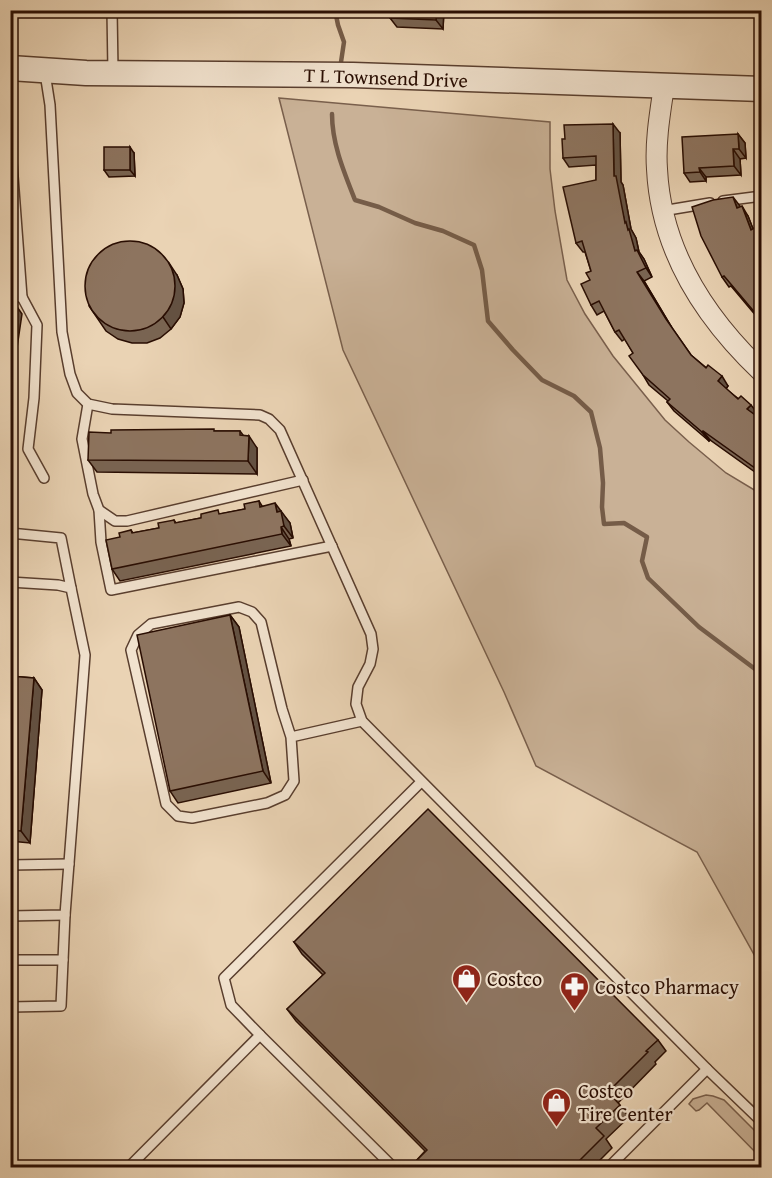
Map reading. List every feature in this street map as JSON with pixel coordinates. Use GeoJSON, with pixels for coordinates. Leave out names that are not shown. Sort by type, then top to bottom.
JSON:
{"type":"FeatureCollection","features":[{"type":"Feature","properties":{"kind":"street","name":"T L Townsend Drive"},"geometry":{"type":"LineString","coordinates":[[10,68],[113,73],[353,75],[762,89]]}},
{"type":"Feature","properties":{"kind":"street"},"geometry":{"type":"LineString","coordinates":[[664,86],[657,168],[662,211],[677,260],[703,305],[738,350],[762,372]]}},
{"type":"Feature","properties":{"kind":"lane"},"geometry":{"type":"LineString","coordinates":[[111,10],[113,73]]}},
{"type":"Feature","properties":{"kind":"lane"},"geometry":{"type":"LineString","coordinates":[[45,70],[50,105],[62,332],[70,374],[77,393],[87,404],[127,411],[260,415],[269,419],[280,430],[371,634],[373,649],[370,664],[358,687],[356,704],[362,721],[762,1122]]}},
{"type":"Feature","properties":{"kind":"lane"},"geometry":{"type":"LineString","coordinates":[[10,162],[12,163],[15,254],[22,297],[37,325],[34,398],[28,450],[44,478]]}},
{"type":"Feature","properties":{"kind":"lane"},"geometry":{"type":"LineString","coordinates":[[662,211],[762,195]]}},
{"type":"Feature","properties":{"kind":"lane"},"geometry":{"type":"LineString","coordinates":[[10,296],[22,297]]}},
{"type":"Feature","properties":{"kind":"lane"},"geometry":{"type":"LineString","coordinates":[[87,404],[82,439],[93,494],[99,510],[101,542],[111,590],[332,546]]}},
{"type":"Feature","properties":{"kind":"lane"},"geometry":{"type":"LineString","coordinates":[[99,510],[116,520],[127,522],[303,480]]}},
{"type":"Feature","properties":{"kind":"lane"},"geometry":{"type":"LineString","coordinates":[[10,533],[61,538],[85,655],[65,915],[61,1006],[10,1007]]}},
{"type":"Feature","properties":{"kind":"lane"},"geometry":{"type":"LineString","coordinates":[[10,582],[71,588]]}},
{"type":"Feature","properties":{"kind":"lane"},"geometry":{"type":"LineString","coordinates":[[239,607],[252,612],[261,622],[291,737],[294,781],[285,795],[267,803],[192,818],[178,816],[166,804],[131,650],[138,635],[151,624],[239,607]]}},
{"type":"Feature","properties":{"kind":"lane"},"geometry":{"type":"LineString","coordinates":[[291,737],[362,721]]}},
{"type":"Feature","properties":{"kind":"lane"},"geometry":{"type":"LineString","coordinates":[[394,1167],[231,1005],[224,978],[421,782]]}},
{"type":"Feature","properties":{"kind":"lane"},"geometry":{"type":"LineString","coordinates":[[10,865],[69,864]]}},
{"type":"Feature","properties":{"kind":"lane"},"geometry":{"type":"LineString","coordinates":[[10,916],[65,915]]}},
{"type":"Feature","properties":{"kind":"lane"},"geometry":{"type":"LineString","coordinates":[[10,960],[63,960]]}},
{"type":"Feature","properties":{"kind":"lane"},"geometry":{"type":"LineString","coordinates":[[128,1167],[261,1035]]}},
{"type":"Feature","properties":{"kind":"lane"},"geometry":{"type":"LineString","coordinates":[[608,1167],[707,1069]]}},
{"type":"Feature","properties":{"kind":"shaded area"},"geometry":{"type":"Polygon","coordinates":[[[279,98],[550,122],[550,169],[567,280],[585,314],[613,356],[665,420],[726,473],[761,494],[761,967],[697,852],[536,766],[504,692],[343,350],[279,98]]]}},
{"type":"Feature","properties":{"kind":"shaded area"},"geometry":{"type":"Polygon","coordinates":[[[706,1095],[724,1100],[761,1137],[761,1158],[707,1103],[696,1111],[689,1104],[693,1099],[706,1095]]]}},
{"type":"Feature","properties":{"kind":"building"},"geometry":{"type":"Polygon","coordinates":[[[391,10],[437,10],[436,20],[390,18],[391,10]]]}},
{"type":"Feature","properties":{"kind":"building"},"geometry":{"type":"Polygon","coordinates":[[[613,124],[614,176],[616,176],[625,223],[635,251],[637,250],[646,268],[637,272],[691,355],[706,368],[708,365],[722,376],[718,381],[738,399],[741,396],[751,405],[747,409],[762,420],[762,473],[702,432],[667,402],[670,399],[643,375],[629,356],[633,353],[619,330],[615,332],[599,301],[591,305],[581,284],[590,280],[586,273],[591,271],[582,241],[576,243],[563,187],[596,180],[596,156],[563,158],[564,125],[613,124]]]}},
{"type":"Feature","properties":{"kind":"building"},"geometry":{"type":"Polygon","coordinates":[[[738,134],[739,149],[733,149],[734,166],[699,168],[700,172],[684,173],[682,137],[738,134]]]}},
{"type":"Feature","properties":{"kind":"building"},"geometry":{"type":"Polygon","coordinates":[[[104,147],[130,147],[130,170],[104,170],[104,147]]]}},
{"type":"Feature","properties":{"kind":"building"},"geometry":{"type":"Polygon","coordinates":[[[733,197],[737,208],[742,206],[751,230],[756,227],[762,239],[762,243],[759,244],[762,248],[762,258],[759,259],[762,262],[762,321],[724,276],[722,277],[701,236],[692,207],[713,200],[733,197]]]}},
{"type":"Feature","properties":{"kind":"building"},"geometry":{"type":"Polygon","coordinates":[[[130,241],[147,244],[162,254],[172,269],[175,286],[172,303],[162,318],[147,328],[130,331],[113,328],[98,318],[88,303],[85,286],[88,269],[98,254],[113,244],[130,241]]]}},
{"type":"Feature","properties":{"kind":"building"},"geometry":{"type":"Polygon","coordinates":[[[10,301],[13,301],[10,321],[10,301]]]}},
{"type":"Feature","properties":{"kind":"building"},"geometry":{"type":"Polygon","coordinates":[[[214,429],[214,431],[240,431],[240,435],[249,436],[248,461],[88,460],[89,432],[214,429]]]}},
{"type":"Feature","properties":{"kind":"building"},"geometry":{"type":"Polygon","coordinates":[[[259,501],[260,507],[275,503],[277,512],[281,511],[284,526],[281,527],[282,534],[112,569],[106,540],[120,537],[119,533],[159,528],[158,523],[174,520],[175,523],[201,518],[201,514],[218,510],[219,514],[245,509],[244,504],[259,501]]]}},
{"type":"Feature","properties":{"kind":"building"},"geometry":{"type":"Polygon","coordinates":[[[230,615],[263,771],[170,791],[137,635],[230,615]]]}},
{"type":"Feature","properties":{"kind":"building"},"geometry":{"type":"Polygon","coordinates":[[[10,676],[34,678],[21,831],[10,830],[10,676]]]}},
{"type":"Feature","properties":{"kind":"building","name":"Costco"},"geometry":{"type":"Polygon","coordinates":[[[428,809],[658,1040],[608,1092],[620,1105],[596,1128],[604,1136],[573,1167],[419,1167],[414,1163],[427,1150],[287,1009],[325,973],[294,942],[428,809]]]}},
{"type":"Feature","properties":{"kind":"waterway"},"geometry":{"type":"LineString","coordinates":[[335,10],[344,42],[341,62]]}},
{"type":"Feature","properties":{"kind":"waterway"},"geometry":{"type":"LineString","coordinates":[[332,114],[336,147],[355,200],[443,231],[474,245],[482,270],[488,321],[542,380],[574,396],[591,412],[600,448],[604,524],[624,523],[647,537],[642,561],[648,578],[699,627],[762,672]]}},
{"type":"Feature","properties":{"kind":"place","name":"Costco"},"geometry":{"type":"Point","coordinates":[466,1004]}},
{"type":"Feature","properties":{"kind":"place","name":"Costco Pharmacy"},"geometry":{"type":"Point","coordinates":[574,1012]}},
{"type":"Feature","properties":{"kind":"place","name":"Costco Tire Center"},"geometry":{"type":"Point","coordinates":[557,1128]}}]}
